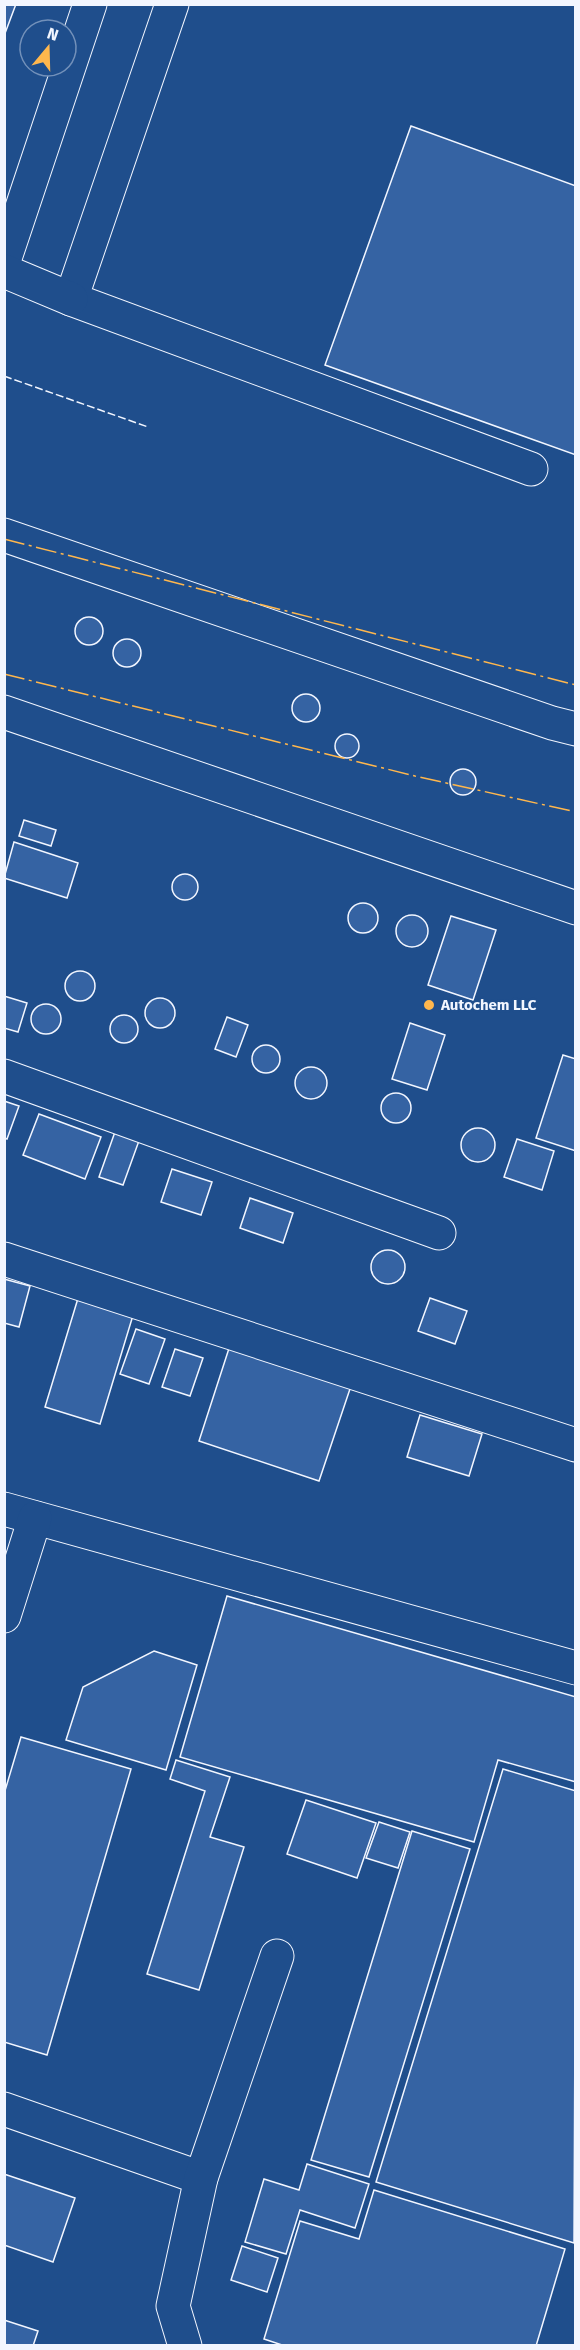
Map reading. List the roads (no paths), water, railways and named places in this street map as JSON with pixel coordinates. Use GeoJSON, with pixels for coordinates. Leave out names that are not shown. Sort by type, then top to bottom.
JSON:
{"type":"FeatureCollection","features":[{"type":"Feature","properties":{"kind":"street"},"geometry":{"type":"LineString","coordinates":[[4,261],[90,4]]}},
{"type":"Feature","properties":{"kind":"street"},"geometry":{"type":"LineString","coordinates":[[71,299],[172,4]]}},
{"type":"Feature","properties":{"kind":"street"},"geometry":{"type":"LineString","coordinates":[[4,271],[71,299],[531,469]]}},
{"type":"Feature","properties":{"kind":"street"},"geometry":{"type":"LineString","coordinates":[[4,535],[541,720],[576,729]]}},
{"type":"Feature","properties":{"kind":"street"},"geometry":{"type":"LineString","coordinates":[[4,712],[576,909]]}},
{"type":"Feature","properties":{"kind":"street"},"geometry":{"type":"LineString","coordinates":[[4,1076],[439,1233]]}},
{"type":"Feature","properties":{"kind":"street"},"geometry":{"type":"LineString","coordinates":[[4,1260],[576,1445]]}},
{"type":"Feature","properties":{"kind":"street"},"geometry":{"type":"LineString","coordinates":[[4,1616],[20,1514],[576,1668]]}},
{"type":"Feature","properties":{"kind":"street"},"geometry":{"type":"LineString","coordinates":[[185,2346],[173,2306],[201,2178],[277,1956]]}},
{"type":"Feature","properties":{"kind":"street"},"geometry":{"type":"LineString","coordinates":[[4,2109],[201,2178]]}},
{"type":"Feature","properties":{"kind":"place","name":"Autochem LLC"},"geometry":{"type":"Point","coordinates":[429,1005]}}]}
